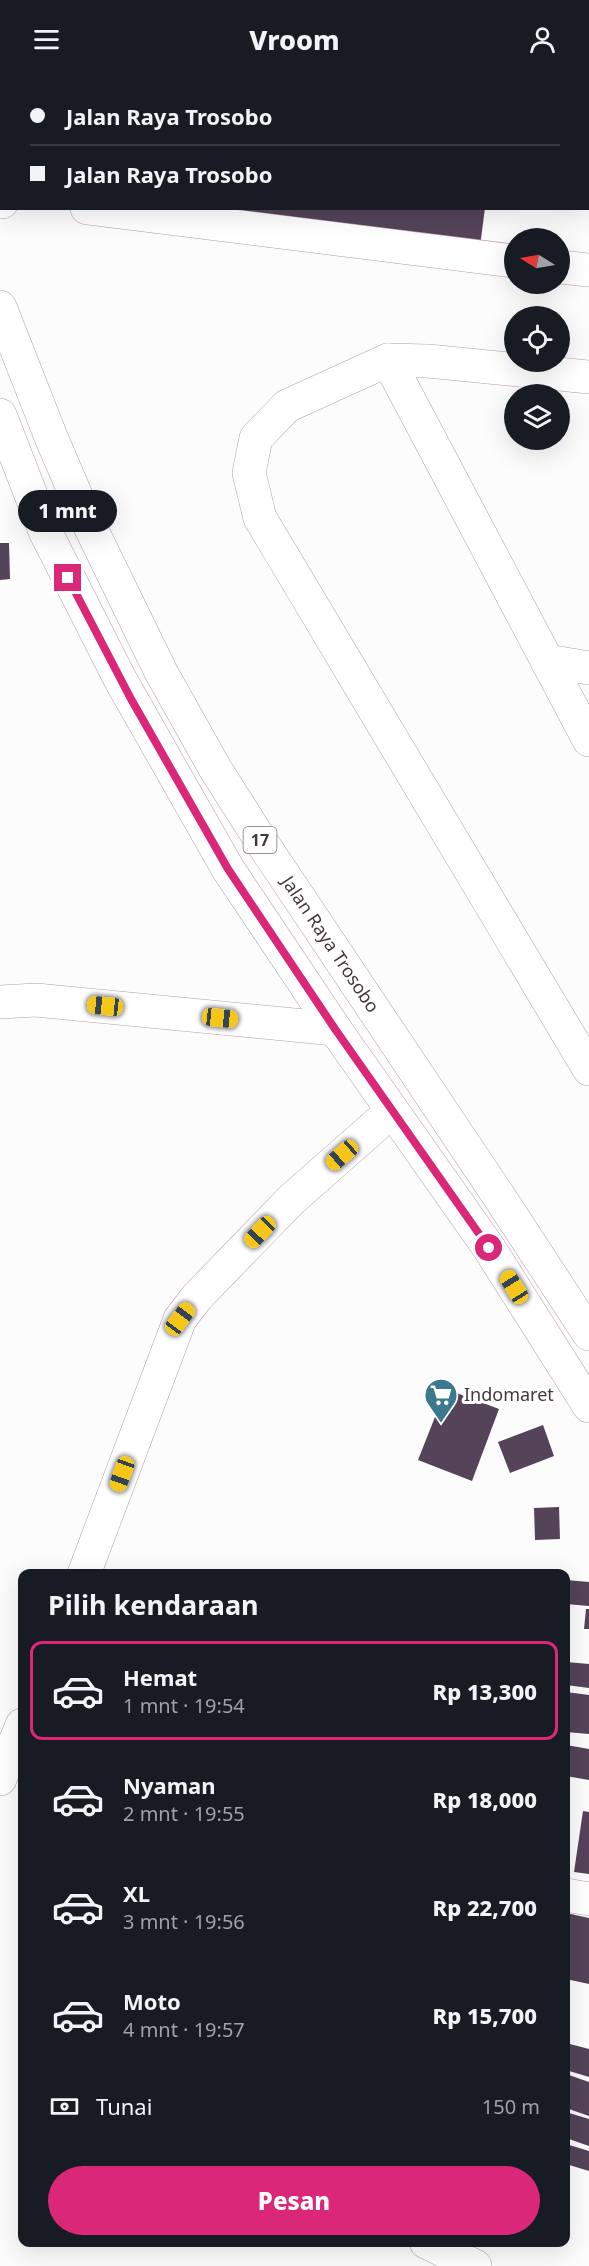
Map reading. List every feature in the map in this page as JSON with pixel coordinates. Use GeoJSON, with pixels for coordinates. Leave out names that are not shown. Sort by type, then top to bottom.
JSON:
{"type":"FeatureCollection","features":[{"type":"Feature","properties":{"kind":"main road"},"geometry":{"type":"LineString","coordinates":[[103,210],[504,260]]}},
{"type":"Feature","properties":{"kind":"main road"},"geometry":{"type":"LineString","coordinates":[[570,268],[589,270]]}},
{"type":"Feature","properties":{"kind":"main road","name":"Jalan Raya Trosobo"},"geometry":{"type":"LineString","coordinates":[[0,307],[83,512],[161,672],[216,770],[589,1334]]}},
{"type":"Feature","properties":{"kind":"main road"},"geometry":{"type":"LineString","coordinates":[[589,377],[428,361],[388,360],[286,406],[256,438],[249,473],[260,518],[589,1069]]}},
{"type":"Feature","properties":{"kind":"main road"},"geometry":{"type":"LineString","coordinates":[[388,360],[589,740]]}},
{"type":"Feature","properties":{"kind":"main road","name":"17"},"geometry":{"type":"LineString","coordinates":[[0,415],[45,531],[131,699],[228,869],[335,1029],[489,1248],[589,1406]]}},
{"type":"Feature","properties":{"kind":"main road"},"geometry":{"type":"LineString","coordinates":[[547,660],[589,668]]}},
{"type":"Feature","properties":{"kind":"main road"},"geometry":{"type":"LineString","coordinates":[[0,1002],[36,1000],[335,1029]]}},
{"type":"Feature","properties":{"kind":"main road"},"geometry":{"type":"LineString","coordinates":[[86,1569],[180,1319],[197,1297],[291,1200],[392,1111]]}},
{"type":"Feature","properties":{"kind":"main road"},"geometry":{"type":"LineString","coordinates":[[0,1779],[18,1735]]}},
{"type":"Feature","properties":{"kind":"main road"},"geometry":{"type":"LineString","coordinates":[[570,1896],[589,1899]]}},
{"type":"Feature","properties":{"kind":"main road"},"geometry":{"type":"LineString","coordinates":[[436,2247],[476,2266]]}},
{"type":"Feature","properties":{"kind":"building"},"geometry":{"type":"Polygon","coordinates":[[[233,210],[485,210],[479,254],[231,223],[233,210]]]}},
{"type":"Feature","properties":{"kind":"building"},"geometry":{"type":"Polygon","coordinates":[[[0,543],[9,543],[10,579],[0,580],[0,543]]]}},
{"type":"Feature","properties":{"kind":"building"},"geometry":{"type":"Polygon","coordinates":[[[446,1389],[499,1409],[472,1481],[418,1460],[446,1389]]]}},
{"type":"Feature","properties":{"kind":"building"},"geometry":{"type":"Polygon","coordinates":[[[543,1425],[554,1456],[510,1473],[498,1442],[543,1425]]]}},
{"type":"Feature","properties":{"kind":"building"},"geometry":{"type":"Polygon","coordinates":[[[559,1507],[560,1539],[535,1540],[534,1508],[559,1507]]]}},
{"type":"Feature","properties":{"kind":"building"},"geometry":{"type":"Polygon","coordinates":[[[570,1580],[589,1582],[589,1606],[570,1604],[570,1580]]]}},
{"type":"Feature","properties":{"kind":"building"},"geometry":{"type":"Polygon","coordinates":[[[586,1609],[589,1609],[589,1629],[584,1629],[586,1609]]]}},
{"type":"Feature","properties":{"kind":"building"},"geometry":{"type":"Polygon","coordinates":[[[570,1662],[589,1664],[589,1688],[570,1686],[570,1662]]]}},
{"type":"Feature","properties":{"kind":"building"},"geometry":{"type":"Polygon","coordinates":[[[570,1693],[589,1695],[589,1734],[570,1732],[570,1693]]]}},
{"type":"Feature","properties":{"kind":"building"},"geometry":{"type":"Polygon","coordinates":[[[570,1746],[589,1749],[589,1780],[570,1777],[570,1746]]]}},
{"type":"Feature","properties":{"kind":"building"},"geometry":{"type":"Polygon","coordinates":[[[583,1811],[589,1812],[589,1874],[574,1872],[583,1811]]]}},
{"type":"Feature","properties":{"kind":"building"},"geometry":{"type":"Polygon","coordinates":[[[570,1914],[589,1918],[589,1984],[570,1980],[570,1914]]]}},
{"type":"Feature","properties":{"kind":"building"},"geometry":{"type":"Polygon","coordinates":[[[570,2044],[589,2049],[589,2077],[570,2071],[570,2044]]]}},
{"type":"Feature","properties":{"kind":"building"},"geometry":{"type":"Polygon","coordinates":[[[570,2075],[589,2082],[589,2116],[570,2109],[570,2075]]]}},
{"type":"Feature","properties":{"kind":"building"},"geometry":{"type":"Polygon","coordinates":[[[570,2113],[589,2119],[589,2146],[570,2139],[570,2113]]]}},
{"type":"Feature","properties":{"kind":"building"},"geometry":{"type":"Polygon","coordinates":[[[570,2145],[589,2151],[589,2171],[570,2165],[570,2145]]]}},
{"type":"Feature","properties":{"kind":"place","name":"Indomaret"},"geometry":{"type":"Point","coordinates":[441,1424]}},
{"type":"Feature","properties":{"kind":"route"},"geometry":{"type":"LineString","coordinates":[[68,578],[120,679],[228,869],[335,1029],[489,1248]]}}]}
